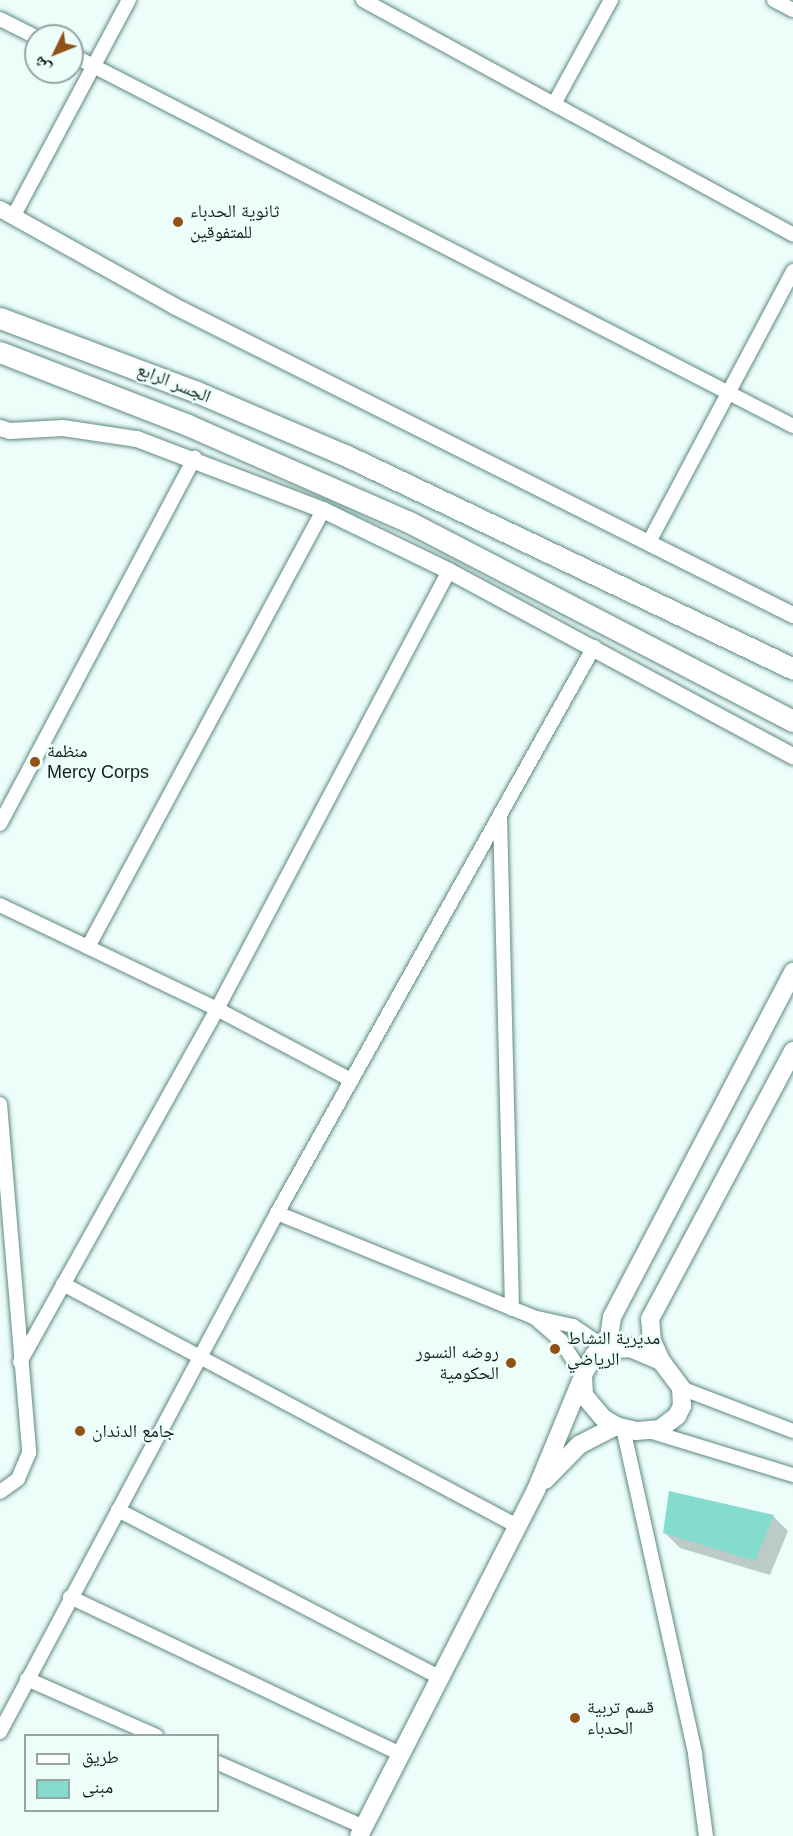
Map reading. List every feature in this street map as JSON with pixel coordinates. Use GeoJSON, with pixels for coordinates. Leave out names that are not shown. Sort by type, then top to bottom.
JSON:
{"type":"FeatureCollection","features":[{"type":"Feature","properties":{"kind":"main road","name":"الجسر الرابع"},"geometry":{"type":"LineString","coordinates":[[0,318],[187,388],[345,454],[793,669]]}},
{"type":"Feature","properties":{"kind":"main road","name":"الجسر الرابع"},"geometry":{"type":"LineString","coordinates":[[0,352],[177,421],[332,487],[488,561],[793,721]]}},
{"type":"Feature","properties":{"kind":"main road"},"geometry":{"type":"LineString","coordinates":[[607,1349],[612,1317],[793,972]]}},
{"type":"Feature","properties":{"kind":"main road"},"geometry":{"type":"LineString","coordinates":[[582,1378],[592,1408],[619,1427],[649,1431],[670,1424],[677,1416],[682,1406],[681,1388],[661,1361],[652,1341],[650,1319],[793,1052]]}},
{"type":"Feature","properties":{"kind":"main road"},"geometry":{"type":"LineString","coordinates":[[362,1832],[536,1491],[582,1378],[594,1355],[607,1349],[630,1348],[661,1361]]}},
{"type":"Feature","properties":{"kind":"main road"},"geometry":{"type":"LineString","coordinates":[[536,1491],[579,1445],[619,1427]]}},
{"type":"Feature","properties":{"kind":"street"},"geometry":{"type":"LineString","coordinates":[[129,0],[7,213],[174,306],[793,615]]}},
{"type":"Feature","properties":{"kind":"street"},"geometry":{"type":"LineString","coordinates":[[363,0],[793,234]]}},
{"type":"Feature","properties":{"kind":"street"},"geometry":{"type":"LineString","coordinates":[[554,104],[611,0]]}},
{"type":"Feature","properties":{"kind":"street"},"geometry":{"type":"LineString","coordinates":[[778,1],[793,10]]}},
{"type":"Feature","properties":{"kind":"street"},"geometry":{"type":"LineString","coordinates":[[0,19],[24,31]]}},
{"type":"Feature","properties":{"kind":"street"},"geometry":{"type":"LineString","coordinates":[[84,61],[793,426]]}},
{"type":"Feature","properties":{"kind":"street"},"geometry":{"type":"LineString","coordinates":[[649,542],[793,271]]}},
{"type":"Feature","properties":{"kind":"street"},"geometry":{"type":"LineString","coordinates":[[3,432],[92,430],[137,439],[195,458],[323,510],[449,571],[793,756]]}},
{"type":"Feature","properties":{"kind":"street"},"geometry":{"type":"LineString","coordinates":[[0,824],[195,458]]}},
{"type":"Feature","properties":{"kind":"street"},"geometry":{"type":"LineString","coordinates":[[88,948],[323,510]]}},
{"type":"Feature","properties":{"kind":"street"},"geometry":{"type":"LineString","coordinates":[[20,1362],[217,1009],[449,571]]}},
{"type":"Feature","properties":{"kind":"street"},"geometry":{"type":"LineString","coordinates":[[0,1732],[70,1597],[201,1361],[277,1213],[594,647]]}},
{"type":"Feature","properties":{"kind":"street"},"geometry":{"type":"LineString","coordinates":[[500,814],[512,1309]]}},
{"type":"Feature","properties":{"kind":"street"},"geometry":{"type":"LineString","coordinates":[[0,906],[217,1009],[351,1080]]}},
{"type":"Feature","properties":{"kind":"street"},"geometry":{"type":"LineString","coordinates":[[0,1104],[29,1453],[18,1479],[0,1492]]}},
{"type":"Feature","properties":{"kind":"street"},"geometry":{"type":"LineString","coordinates":[[277,1213],[512,1309],[533,1317],[573,1326],[607,1349]]}},
{"type":"Feature","properties":{"kind":"street"},"geometry":{"type":"LineString","coordinates":[[63,1284],[201,1361],[517,1526]]}},
{"type":"Feature","properties":{"kind":"street"},"geometry":{"type":"LineString","coordinates":[[533,1317],[561,1341],[582,1378]]}},
{"type":"Feature","properties":{"kind":"street"},"geometry":{"type":"LineString","coordinates":[[681,1388],[793,1431]]}},
{"type":"Feature","properties":{"kind":"street"},"geometry":{"type":"LineString","coordinates":[[619,1427],[692,1743],[706,1836]]}},
{"type":"Feature","properties":{"kind":"street"},"geometry":{"type":"LineString","coordinates":[[649,1431],[793,1475]]}},
{"type":"Feature","properties":{"kind":"street"},"geometry":{"type":"LineString","coordinates":[[118,1510],[441,1678]]}},
{"type":"Feature","properties":{"kind":"street"},"geometry":{"type":"LineString","coordinates":[[70,1597],[401,1754]]}},
{"type":"Feature","properties":{"kind":"street"},"geometry":{"type":"LineString","coordinates":[[27,1678],[152,1734]]}},
{"type":"Feature","properties":{"kind":"street"},"geometry":{"type":"LineString","coordinates":[[219,1762],[362,1832]]}},
{"type":"Feature","properties":{"kind":"building"},"geometry":{"type":"Polygon","coordinates":[[[669,1491],[774,1515],[755,1561],[663,1533],[669,1491]]]}},
{"type":"Feature","properties":{"kind":"place","name":"ثانوية الحدباء للمتفوقين"},"geometry":{"type":"Point","coordinates":[178,222]}},
{"type":"Feature","properties":{"kind":"place","name":"منظمة Mercy Corps"},"geometry":{"type":"Point","coordinates":[35,762]}},
{"type":"Feature","properties":{"kind":"place","name":"مديرية النشاط الرياضي"},"geometry":{"type":"Point","coordinates":[555,1349]}},
{"type":"Feature","properties":{"kind":"place","name":"روضه النسور الحكومية"},"geometry":{"type":"Point","coordinates":[511,1363]}},
{"type":"Feature","properties":{"kind":"place","name":"جامع الدندان"},"geometry":{"type":"Point","coordinates":[80,1431]}},
{"type":"Feature","properties":{"kind":"place","name":"قسم تربية الحدباء"},"geometry":{"type":"Point","coordinates":[575,1718]}}]}
